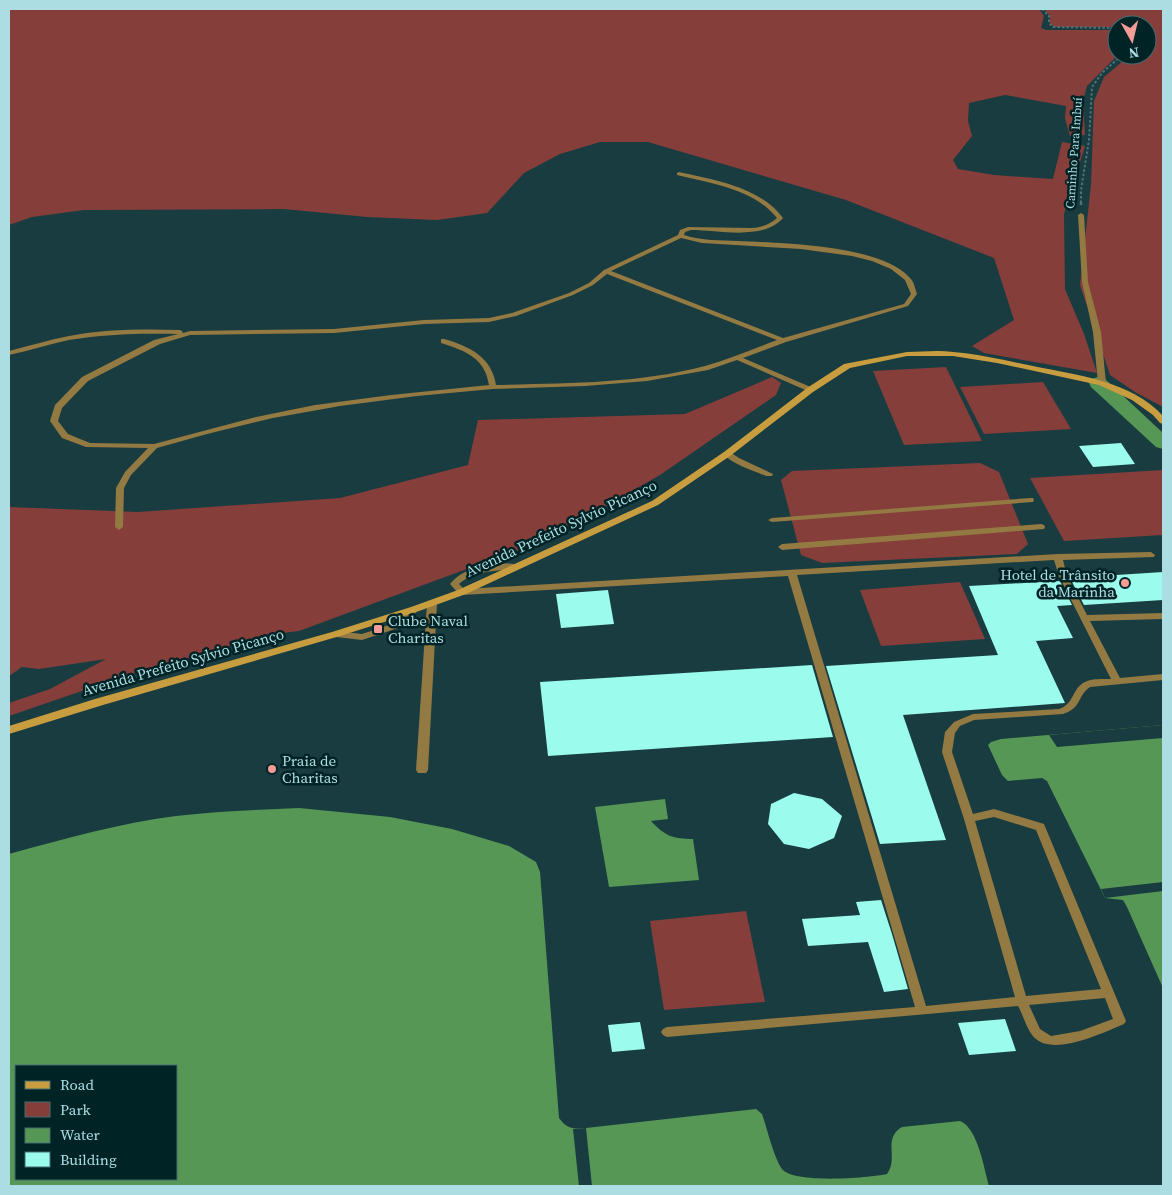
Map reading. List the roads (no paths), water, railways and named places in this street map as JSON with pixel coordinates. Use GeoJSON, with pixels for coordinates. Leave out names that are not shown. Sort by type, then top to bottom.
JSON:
{"type":"FeatureCollection","features":[{"type":"Feature","properties":{"kind":"street","name":"Avenida Prefeito Sylvio Picanço"},"geometry":{"type":"LineString","coordinates":[[9,730],[118,696],[336,634],[462,592],[655,504],[727,454],[810,390],[846,366],[908,354],[953,354],[1102,383],[1135,398],[1156,413],[1163,421]]}},
{"type":"Feature","properties":{"kind":"street"},"geometry":{"type":"LineString","coordinates":[[422,770],[432,603]]}},
{"type":"Feature","properties":{"kind":"lane"},"geometry":{"type":"LineString","coordinates":[[679,174],[721,184],[757,198],[776,209],[780,218],[776,224],[764,230],[690,228],[682,232],[682,236]]}},
{"type":"Feature","properties":{"kind":"lane","name":"Caminho Para Imbuí"},"geometry":{"type":"LineString","coordinates":[[1081,216],[1085,282],[1097,332],[1102,383]]}},
{"type":"Feature","properties":{"kind":"lane"},"geometry":{"type":"LineString","coordinates":[[9,353],[68,338],[116,333],[151,331],[190,333],[334,331],[404,324],[489,320],[514,315],[571,294],[591,284],[606,271],[682,236],[703,241],[832,251],[870,259],[891,266],[907,277],[914,294],[906,305],[783,340],[711,368],[690,374],[641,380],[493,387],[380,398],[290,412],[219,428],[154,446],[89,445],[65,436],[54,421],[58,407],[85,379],[157,342],[190,333]]}},
{"type":"Feature","properties":{"kind":"lane"},"geometry":{"type":"LineString","coordinates":[[606,271],[783,340]]}},
{"type":"Feature","properties":{"kind":"lane"},"geometry":{"type":"LineString","coordinates":[[444,341],[465,348],[481,359],[492,375],[493,387]]}},
{"type":"Feature","properties":{"kind":"lane"},"geometry":{"type":"LineString","coordinates":[[737,358],[810,390]]}},
{"type":"Feature","properties":{"kind":"lane"},"geometry":{"type":"LineString","coordinates":[[119,527],[120,488],[128,474],[154,446]]}},
{"type":"Feature","properties":{"kind":"lane"},"geometry":{"type":"LineString","coordinates":[[727,454],[736,460],[769,474]]}},
{"type":"Feature","properties":{"kind":"lane"},"geometry":{"type":"LineString","coordinates":[[772,520],[1030,500]]}},
{"type":"Feature","properties":{"kind":"lane"},"geometry":{"type":"LineString","coordinates":[[782,547],[1041,526]]}},
{"type":"Feature","properties":{"kind":"lane"},"geometry":{"type":"LineString","coordinates":[[462,592],[1058,557],[1151,555]]}},
{"type":"Feature","properties":{"kind":"lane"},"geometry":{"type":"LineString","coordinates":[[1058,557],[1063,576],[1116,680]]}},
{"type":"Feature","properties":{"kind":"lane"},"geometry":{"type":"LineString","coordinates":[[792,574],[922,1011]]}},
{"type":"Feature","properties":{"kind":"lane"},"geometry":{"type":"LineString","coordinates":[[1086,618],[1163,616]]}},
{"type":"Feature","properties":{"kind":"lane"},"geometry":{"type":"LineString","coordinates":[[969,819],[994,813],[1040,827],[1120,1021],[1089,1031],[1081,1036],[1050,1041],[1036,1032],[1022,1002],[969,819],[947,752],[950,732],[957,724],[973,717],[1070,710],[1084,686],[1116,680],[1163,676]]}},
{"type":"Feature","properties":{"kind":"lane"},"geometry":{"type":"LineString","coordinates":[[667,1032],[922,1011],[1108,993]]}},
{"type":"Feature","properties":{"kind":"water"},"geometry":{"type":"Polygon","coordinates":[[[1163,725],[1163,988],[1127,907],[1123,900],[1105,898],[1047,781],[1042,778],[1008,781],[1002,775],[988,745],[1001,739],[1163,725]]]}},
{"type":"Feature","properties":{"kind":"water"},"geometry":{"type":"Polygon","coordinates":[[[665,799],[668,819],[651,821],[670,836],[693,839],[699,880],[609,887],[595,807],[665,799]]]}},
{"type":"Feature","properties":{"kind":"water"},"geometry":{"type":"Polygon","coordinates":[[[299,808],[390,817],[452,829],[509,846],[536,862],[540,872],[559,1118],[567,1126],[586,1128],[756,1109],[762,1114],[773,1150],[782,1169],[789,1174],[801,1177],[832,1179],[887,1174],[892,1162],[893,1137],[902,1127],[960,1121],[966,1125],[976,1140],[989,1186],[9,1186],[9,854],[134,823],[207,813],[299,808]]]}},
{"type":"Feature","properties":{"kind":"waterway"},"geometry":{"type":"LineString","coordinates":[[1098,383],[1163,443]]}},
{"type":"Feature","properties":{"kind":"place","name":"Hotel de Trânsito da Marinha"},"geometry":{"type":"Point","coordinates":[1125,583]}},
{"type":"Feature","properties":{"kind":"place","name":"Clube Naval Charitas"},"geometry":{"type":"Point","coordinates":[378,629]}},
{"type":"Feature","properties":{"kind":"place","name":"Praia de Charitas"},"geometry":{"type":"Point","coordinates":[272,769]}}]}
